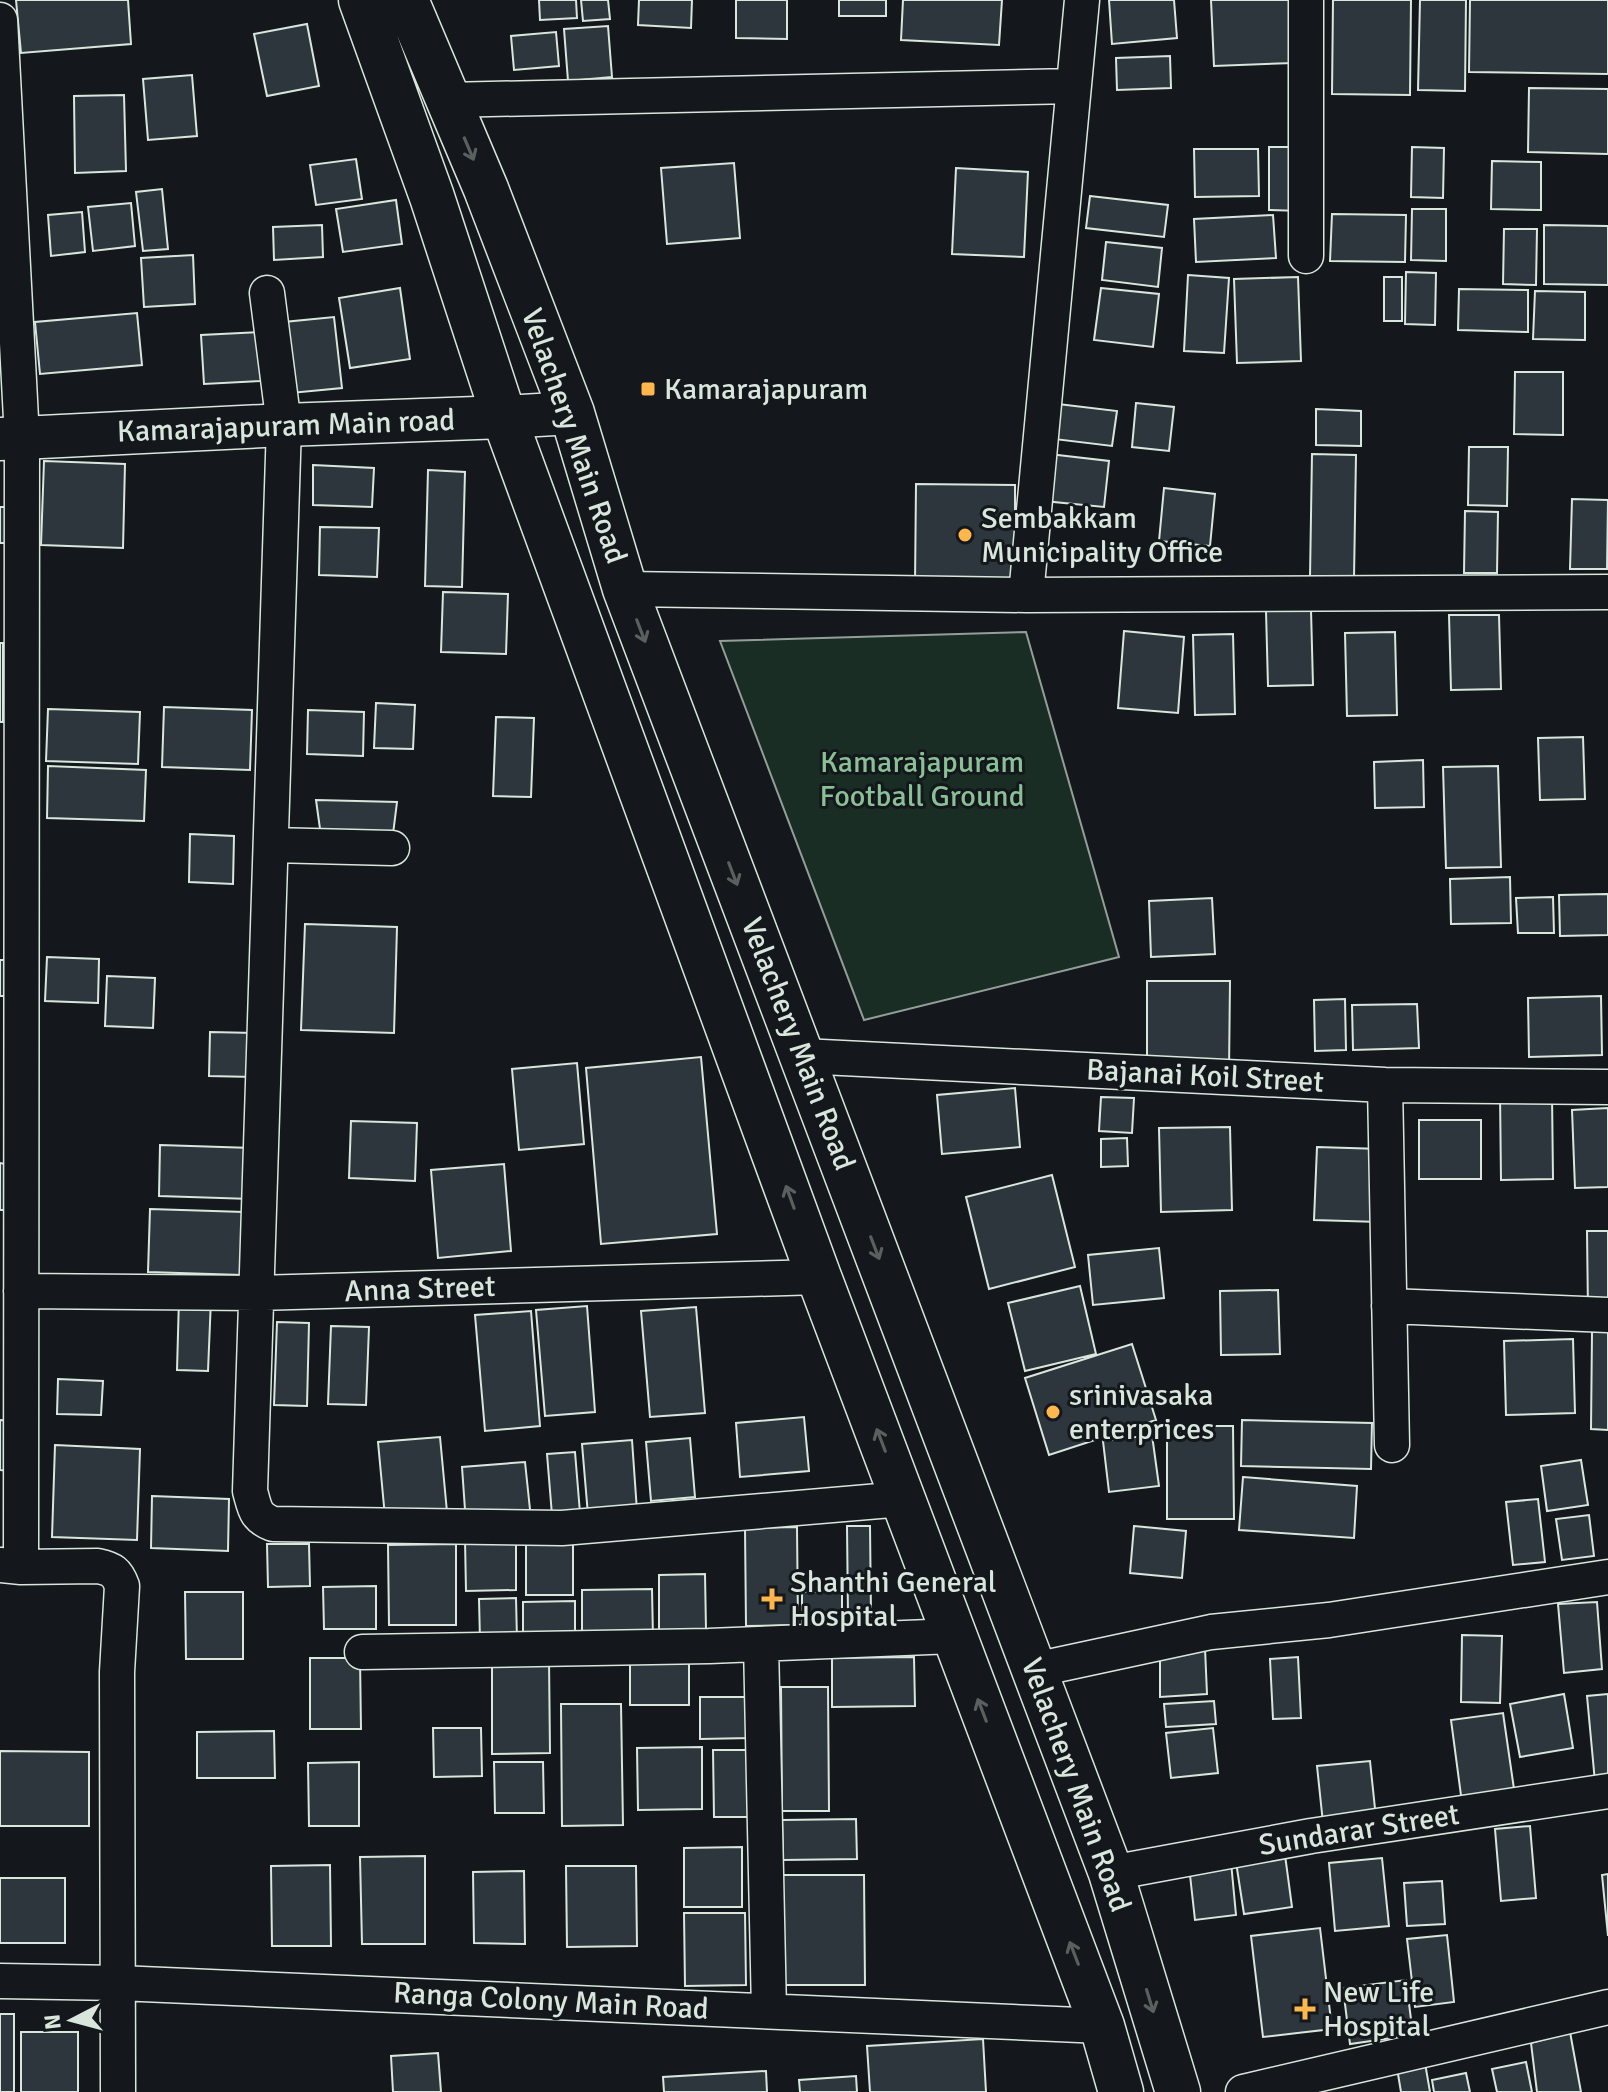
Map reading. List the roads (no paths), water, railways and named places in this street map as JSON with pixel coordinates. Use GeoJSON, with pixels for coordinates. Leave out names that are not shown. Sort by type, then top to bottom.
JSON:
{"type":"FeatureCollection","features":[{"type":"Feature","properties":{"kind":"main road","name":"Velachery Main Road"},"geometry":{"type":"LineString","coordinates":[[361,0],[432,197],[504,417],[819,1277],[1102,2026],[1121,2092]]}},
{"type":"Feature","properties":{"kind":"main road","name":"Velachery Main Road"},"geometry":{"type":"LineString","coordinates":[[406,0],[486,189],[572,413],[625,589],[1111,1873],[1178,2092]]}},
{"type":"Feature","properties":{"kind":"street"},"geometry":{"type":"LineString","coordinates":[[1026,595],[1082,0]]}},
{"type":"Feature","properties":{"kind":"street"},"geometry":{"type":"LineString","coordinates":[[1306,0],[1306,256]]}},
{"type":"Feature","properties":{"kind":"street"},"geometry":{"type":"LineString","coordinates":[[0,20],[11,439],[21,1291],[10,1566],[98,1566],[117,1573],[122,1586],[117,1672],[118,2092]]}},
{"type":"Feature","properties":{"kind":"street"},"geometry":{"type":"LineString","coordinates":[[447,100],[1074,86]]}},
{"type":"Feature","properties":{"kind":"street"},"geometry":{"type":"LineString","coordinates":[[267,293],[284,425],[250,1491],[254,1508],[260,1519],[273,1524],[562,1528],[903,1499]]}},
{"type":"Feature","properties":{"kind":"street","name":"Kamarajapuram Main road"},"geometry":{"type":"LineString","coordinates":[[11,439],[572,413]]}},
{"type":"Feature","properties":{"kind":"street"},"geometry":{"type":"LineString","coordinates":[[625,589],[1026,595],[1608,592]]}},
{"type":"Feature","properties":{"kind":"street"},"geometry":{"type":"LineString","coordinates":[[271,845],[392,848]]}},
{"type":"Feature","properties":{"kind":"street","name":"Bajanai Koil Street"},"geometry":{"type":"LineString","coordinates":[[802,1056],[1385,1085],[1608,1087]]}},
{"type":"Feature","properties":{"kind":"street"},"geometry":{"type":"LineString","coordinates":[[1385,1085],[1392,1445]]}},
{"type":"Feature","properties":{"kind":"street","name":"Anna Street"},"geometry":{"type":"LineString","coordinates":[[21,1291],[257,1293],[819,1277]]}},
{"type":"Feature","properties":{"kind":"street"},"geometry":{"type":"LineString","coordinates":[[1389,1306],[1608,1315]]}},
{"type":"Feature","properties":{"kind":"street"},"geometry":{"type":"LineString","coordinates":[[1034,1670],[1211,1632],[1329,1620],[1608,1577]]}},
{"type":"Feature","properties":{"kind":"street"},"geometry":{"type":"LineString","coordinates":[[362,1652],[761,1644],[954,1636]]}},
{"type":"Feature","properties":{"kind":"street"},"geometry":{"type":"LineString","coordinates":[[761,1644],[769,2011]]}},
{"type":"Feature","properties":{"kind":"street","name":"Sundarar Street"},"geometry":{"type":"LineString","coordinates":[[1111,1873],[1311,1836],[1608,1791]]}},
{"type":"Feature","properties":{"kind":"street","name":"Ranga Colony Main Road"},"geometry":{"type":"LineString","coordinates":[[0,1981],[119,1983],[1102,2026]]}},
{"type":"Feature","properties":{"kind":"street"},"geometry":{"type":"LineString","coordinates":[[1243,2092],[1608,2007]]}},
{"type":"Feature","properties":{"kind":"place","name":"Kamarajapuram"},"geometry":{"type":"Point","coordinates":[648,389]}},
{"type":"Feature","properties":{"kind":"place","name":"Sembakkam Municipality Office"},"geometry":{"type":"Point","coordinates":[965,535]}},
{"type":"Feature","properties":{"kind":"place","name":"srinivasaka enterprices"},"geometry":{"type":"Point","coordinates":[1053,1412]}},
{"type":"Feature","properties":{"kind":"place","name":"Shanthi General Hospital"},"geometry":{"type":"Point","coordinates":[772,1599]}},
{"type":"Feature","properties":{"kind":"place","name":"New Life Hospital"},"geometry":{"type":"Point","coordinates":[1305,2009]}},
{"type":"Feature","properties":{"kind":"park label","name":"Kamarajapuram Football Ground"},"geometry":{"type":"Point","coordinates":[922,779]}}]}
